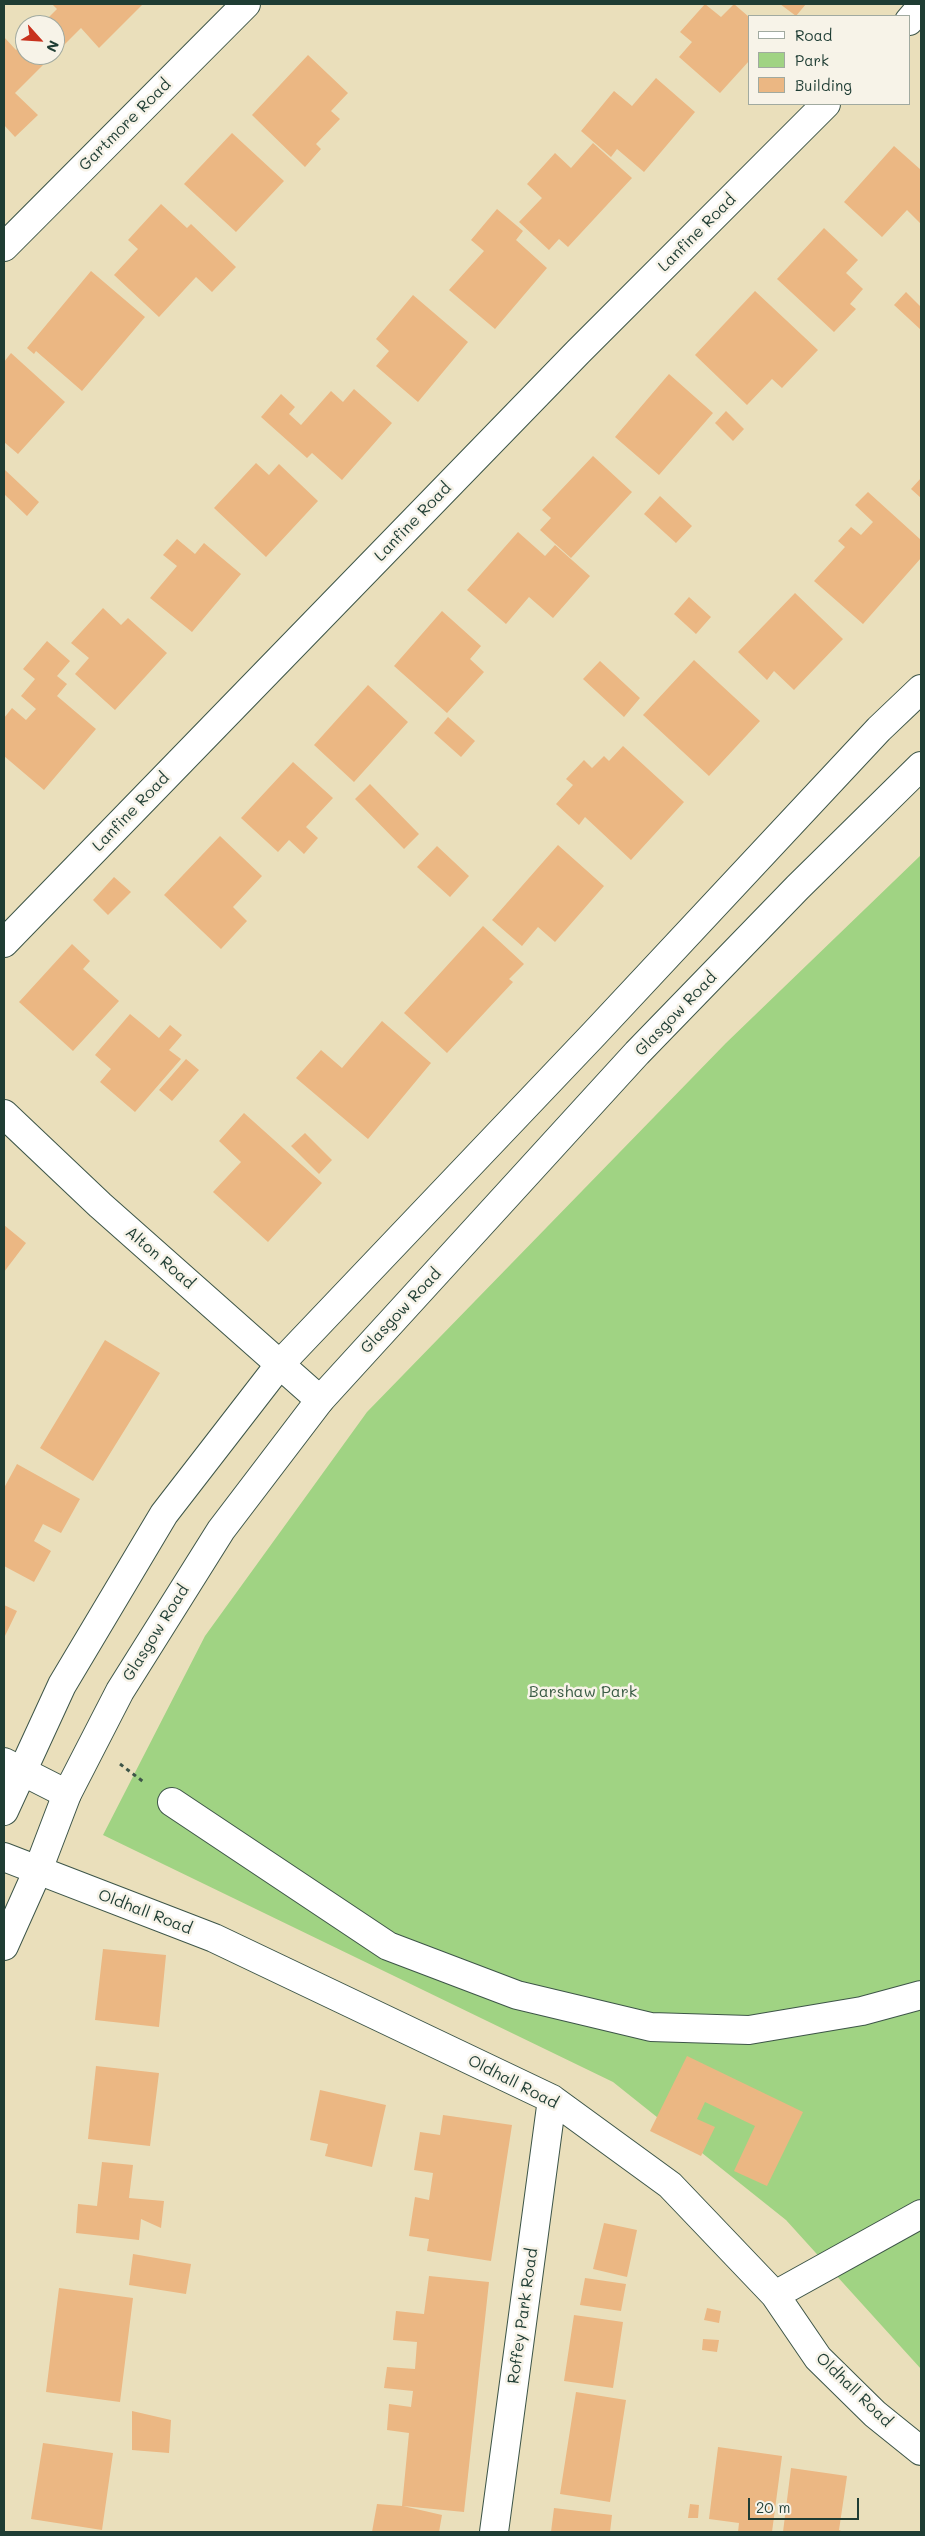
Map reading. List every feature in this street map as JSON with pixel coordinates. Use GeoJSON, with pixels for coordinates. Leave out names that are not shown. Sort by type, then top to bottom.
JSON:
{"type":"FeatureCollection","features":[{"type":"Feature","properties":{"kind":"street","name":"Gartmore Road"},"geometry":{"type":"LineString","coordinates":[[4,247],[246,4]]}},
{"type":"Feature","properties":{"kind":"street"},"geometry":{"type":"LineString","coordinates":[[910,20],[921,7]]}},
{"type":"Feature","properties":{"kind":"street","name":"Lanfine Road"},"geometry":{"type":"LineString","coordinates":[[4,943],[578,352],[825,105]]}},
{"type":"Feature","properties":{"kind":"street"},"geometry":{"type":"LineString","coordinates":[[4,1810],[12,1766],[164,1514],[280,1364],[594,1034],[879,729],[921,689]]}},
{"type":"Feature","properties":{"kind":"street","name":"Glasgow Road"},"geometry":{"type":"LineString","coordinates":[[4,1946],[38,1870],[67,1794],[120,1691],[220,1530],[320,1400],[637,1053],[798,888],[921,766]]}},
{"type":"Feature","properties":{"kind":"street","name":"Alton Road"},"geometry":{"type":"LineString","coordinates":[[4,1114],[100,1205],[320,1400]]}},
{"type":"Feature","properties":{"kind":"street"},"geometry":{"type":"LineString","coordinates":[[12,1766],[67,1794]]}},
{"type":"Feature","properties":{"kind":"street"},"geometry":{"type":"LineString","coordinates":[[172,1802],[388,1946],[517,1995],[651,2027],[749,2030],[862,2011],[921,1995]]}},
{"type":"Feature","properties":{"kind":"street","name":"Oldhall Road"},"geometry":{"type":"LineString","coordinates":[[4,1858],[214,1938],[552,2099],[670,2185],[775,2295],[818,2358],[875,2414],[921,2451]]}},
{"type":"Feature","properties":{"kind":"street","name":"Roffey Park Road"},"geometry":{"type":"LineString","coordinates":[[494,2532],[552,2099]]}},
{"type":"Feature","properties":{"kind":"street"},"geometry":{"type":"LineString","coordinates":[[775,2295],[921,2214]]}},
{"type":"Feature","properties":{"kind":"path"},"geometry":{"type":"LineString","coordinates":[[119,1764],[172,1802]]}},
{"type":"Feature","properties":{"kind":"green space","name":"Barshaw Park"},"geometry":{"type":"Polygon","coordinates":[[[921,855],[921,2369],[786,2220],[613,2082],[103,1835],[205,1636],[367,1412],[726,1043],[921,855]]]}},
{"type":"Feature","properties":{"kind":"building"},"geometry":{"type":"Polygon","coordinates":[[[52,4],[143,4],[99,48],[81,28],[65,44],[65,15],[51,15],[57,9],[52,4]]]}},
{"type":"Feature","properties":{"kind":"building"},"geometry":{"type":"Polygon","coordinates":[[[705,4],[721,17],[734,4],[748,16],[748,62],[720,93],[679,57],[692,42],[680,32],[705,4]]]}},
{"type":"Feature","properties":{"kind":"building"},"geometry":{"type":"Polygon","coordinates":[[[780,4],[806,4],[797,15],[780,4]]]}},
{"type":"Feature","properties":{"kind":"building"},"geometry":{"type":"Polygon","coordinates":[[[4,37],[15,49],[15,65],[43,65],[15,93],[38,115],[15,137],[4,125],[4,37]]]}},
{"type":"Feature","properties":{"kind":"building"},"geometry":{"type":"Polygon","coordinates":[[[308,55],[348,93],[331,111],[340,119],[316,144],[321,149],[305,167],[252,115],[308,55]]]}},
{"type":"Feature","properties":{"kind":"building"},"geometry":{"type":"Polygon","coordinates":[[[656,78],[695,112],[644,172],[617,149],[611,157],[581,131],[614,91],[632,106],[656,78]]]}},
{"type":"Feature","properties":{"kind":"building"},"geometry":{"type":"Polygon","coordinates":[[[232,133],[284,181],[236,232],[184,184],[232,133]]]}},
{"type":"Feature","properties":{"kind":"building"},"geometry":{"type":"Polygon","coordinates":[[[593,143],[632,178],[568,247],[559,239],[549,250],[519,222],[542,198],[527,184],[555,153],[571,168],[593,143]]]}},
{"type":"Feature","properties":{"kind":"building"},"geometry":{"type":"Polygon","coordinates":[[[894,146],[921,170],[921,224],[907,210],[882,237],[844,202],[894,146]]]}},
{"type":"Feature","properties":{"kind":"building"},"geometry":{"type":"Polygon","coordinates":[[[161,204],[187,228],[191,224],[236,267],[212,292],[196,277],[159,317],[114,275],[138,249],[128,240],[161,204]]]}},
{"type":"Feature","properties":{"kind":"building"},"geometry":{"type":"Polygon","coordinates":[[[497,209],[523,231],[516,240],[547,268],[495,329],[449,290],[484,251],[471,240],[497,209]]]}},
{"type":"Feature","properties":{"kind":"building"},"geometry":{"type":"Polygon","coordinates":[[[824,228],[858,260],[846,273],[863,289],[850,304],[856,309],[834,332],[777,279],[824,228]]]}},
{"type":"Feature","properties":{"kind":"building"},"geometry":{"type":"Polygon","coordinates":[[[91,271],[145,317],[82,391],[36,351],[34,354],[27,348],[91,271]]]}},
{"type":"Feature","properties":{"kind":"building"},"geometry":{"type":"Polygon","coordinates":[[[755,291],[818,350],[782,388],[772,379],[747,405],[695,355],[755,291]]]}},
{"type":"Feature","properties":{"kind":"building"},"geometry":{"type":"Polygon","coordinates":[[[906,292],[921,307],[921,330],[894,305],[906,292]]]}},
{"type":"Feature","properties":{"kind":"building"},"geometry":{"type":"Polygon","coordinates":[[[413,295],[468,342],[418,402],[376,366],[389,351],[376,339],[413,295]]]}},
{"type":"Feature","properties":{"kind":"building"},"geometry":{"type":"Polygon","coordinates":[[[11,353],[65,402],[18,454],[4,442],[4,362],[11,353]]]}},
{"type":"Feature","properties":{"kind":"building"},"geometry":{"type":"Polygon","coordinates":[[[669,374],[713,413],[659,475],[615,437],[669,374]]]}},
{"type":"Feature","properties":{"kind":"building"},"geometry":{"type":"Polygon","coordinates":[[[354,389],[392,423],[342,480],[312,453],[307,458],[261,417],[281,394],[295,407],[289,414],[301,425],[331,391],[343,402],[354,389]]]}},
{"type":"Feature","properties":{"kind":"building"},"geometry":{"type":"Polygon","coordinates":[[[726,411],[744,429],[733,441],[715,423],[726,411]]]}},
{"type":"Feature","properties":{"kind":"building"},"geometry":{"type":"Polygon","coordinates":[[[593,456],[632,492],[571,558],[540,530],[551,518],[542,510],[593,456]]]}},
{"type":"Feature","properties":{"kind":"building"},"geometry":{"type":"Polygon","coordinates":[[[256,463],[269,475],[279,464],[318,501],[266,557],[214,508],[256,463]]]}},
{"type":"Feature","properties":{"kind":"building"},"geometry":{"type":"Polygon","coordinates":[[[4,469],[39,502],[27,516],[4,494],[4,469]]]}},
{"type":"Feature","properties":{"kind":"building"},"geometry":{"type":"Polygon","coordinates":[[[921,478],[921,498],[911,489],[921,478]]]}},
{"type":"Feature","properties":{"kind":"building"},"geometry":{"type":"Polygon","coordinates":[[[868,492],[921,540],[921,558],[863,624],[814,581],[845,547],[838,541],[851,527],[861,535],[873,522],[855,505],[868,492]]]}},
{"type":"Feature","properties":{"kind":"building"},"geometry":{"type":"Polygon","coordinates":[[[660,496],[692,526],[676,543],[644,514],[660,496]]]}},
{"type":"Feature","properties":{"kind":"building"},"geometry":{"type":"Polygon","coordinates":[[[518,532],[545,556],[555,545],[590,576],[553,618],[529,597],[506,624],[467,590],[518,532]]]}},
{"type":"Feature","properties":{"kind":"building"},"geometry":{"type":"Polygon","coordinates":[[[177,539],[195,554],[204,543],[241,574],[192,632],[150,598],[177,566],[163,555],[177,539]]]}},
{"type":"Feature","properties":{"kind":"building"},"geometry":{"type":"Polygon","coordinates":[[[795,593],[843,639],[794,690],[774,671],[767,680],[738,652],[795,593]]]}},
{"type":"Feature","properties":{"kind":"building"},"geometry":{"type":"Polygon","coordinates":[[[689,597],[711,617],[696,634],[674,614],[689,597]]]}},
{"type":"Feature","properties":{"kind":"building"},"geometry":{"type":"Polygon","coordinates":[[[103,608],[121,625],[128,618],[167,653],[115,710],[75,674],[89,658],[71,643],[103,608]]]}},
{"type":"Feature","properties":{"kind":"building"},"geometry":{"type":"Polygon","coordinates":[[[442,611],[481,646],[470,659],[484,672],[447,713],[394,666],[442,611]]]}},
{"type":"Feature","properties":{"kind":"building"},"geometry":{"type":"Polygon","coordinates":[[[47,641],[70,661],[57,676],[67,684],[57,696],[96,729],[44,790],[4,756],[4,718],[12,708],[26,720],[36,709],[21,696],[35,679],[23,669],[47,641]]]}},
{"type":"Feature","properties":{"kind":"building"},"geometry":{"type":"Polygon","coordinates":[[[694,660],[760,721],[709,776],[643,715],[694,660]]]}},
{"type":"Feature","properties":{"kind":"building"},"geometry":{"type":"Polygon","coordinates":[[[600,661],[640,698],[624,717],[583,679],[600,661]]]}},
{"type":"Feature","properties":{"kind":"building"},"geometry":{"type":"Polygon","coordinates":[[[368,685],[408,722],[354,782],[314,745],[368,685]]]}},
{"type":"Feature","properties":{"kind":"building"},"geometry":{"type":"Polygon","coordinates":[[[448,717],[475,741],[461,757],[434,733],[448,717]]]}},
{"type":"Feature","properties":{"kind":"building"},"geometry":{"type":"Polygon","coordinates":[[[623,746],[684,802],[631,860],[585,817],[579,825],[556,804],[573,785],[566,779],[584,760],[592,768],[604,756],[609,761],[623,746]]]}},
{"type":"Feature","properties":{"kind":"building"},"geometry":{"type":"Polygon","coordinates":[[[293,762],[333,798],[306,827],[318,838],[304,854],[289,840],[278,852],[241,818],[293,762]]]}},
{"type":"Feature","properties":{"kind":"building"},"geometry":{"type":"Polygon","coordinates":[[[370,784],[419,834],[404,849],[355,799],[370,784]]]}},
{"type":"Feature","properties":{"kind":"building"},"geometry":{"type":"Polygon","coordinates":[[[220,836],[262,876],[233,907],[247,921],[221,949],[164,895],[220,836]]]}},
{"type":"Feature","properties":{"kind":"building"},"geometry":{"type":"Polygon","coordinates":[[[558,845],[604,886],[555,942],[538,927],[522,946],[492,920],[558,845]]]}},
{"type":"Feature","properties":{"kind":"building"},"geometry":{"type":"Polygon","coordinates":[[[437,846],[469,876],[450,897],[417,867],[437,846]]]}},
{"type":"Feature","properties":{"kind":"building"},"geometry":{"type":"Polygon","coordinates":[[[114,877],[131,892],[108,915],[93,900],[114,877]]]}},
{"type":"Feature","properties":{"kind":"building"},"geometry":{"type":"Polygon","coordinates":[[[483,926],[524,964],[509,979],[513,982],[447,1053],[404,1013],[483,926]]]}},
{"type":"Feature","properties":{"kind":"building"},"geometry":{"type":"Polygon","coordinates":[[[72,944],[90,961],[83,969],[119,1001],[73,1051],[19,1002],[72,944]]]}},
{"type":"Feature","properties":{"kind":"building"},"geometry":{"type":"Polygon","coordinates":[[[130,1014],[159,1038],[170,1025],[182,1035],[169,1050],[181,1059],[135,1112],[100,1082],[111,1069],[95,1055],[130,1014]]]}},
{"type":"Feature","properties":{"kind":"building"},"geometry":{"type":"Polygon","coordinates":[[[382,1021],[431,1063],[368,1139],[296,1078],[321,1050],[342,1068],[382,1021]]]}},
{"type":"Feature","properties":{"kind":"building"},"geometry":{"type":"Polygon","coordinates":[[[186,1059],[199,1070],[172,1101],[159,1090],[186,1059]]]}},
{"type":"Feature","properties":{"kind":"building"},"geometry":{"type":"Polygon","coordinates":[[[244,1113],[322,1183],[268,1242],[213,1192],[241,1162],[219,1141],[244,1113]]]}},
{"type":"Feature","properties":{"kind":"building"},"geometry":{"type":"Polygon","coordinates":[[[305,1133],[332,1160],[319,1174],[291,1146],[305,1133]]]}},
{"type":"Feature","properties":{"kind":"building"},"geometry":{"type":"Polygon","coordinates":[[[4,1225],[26,1243],[4,1272],[4,1225]]]}},
{"type":"Feature","properties":{"kind":"building"},"geometry":{"type":"Polygon","coordinates":[[[105,1340],[160,1373],[93,1481],[40,1448],[105,1340]]]}},
{"type":"Feature","properties":{"kind":"building"},"geometry":{"type":"Polygon","coordinates":[[[17,1464],[80,1499],[61,1533],[43,1524],[34,1541],[51,1551],[34,1582],[4,1566],[4,1488],[17,1464]]]}},
{"type":"Feature","properties":{"kind":"building"},"geometry":{"type":"Polygon","coordinates":[[[4,1605],[17,1611],[4,1638],[4,1605]]]}},
{"type":"Feature","properties":{"kind":"building"},"geometry":{"type":"Polygon","coordinates":[[[103,1949],[166,1955],[159,2027],[95,2020],[103,1949]]]}},
{"type":"Feature","properties":{"kind":"building"},"geometry":{"type":"Polygon","coordinates":[[[687,2056],[803,2112],[767,2186],[734,2171],[755,2126],[705,2102],[697,2119],[715,2127],[701,2156],[650,2131],[687,2056]]]}},
{"type":"Feature","properties":{"kind":"building"},"geometry":{"type":"Polygon","coordinates":[[[96,2066],[159,2073],[150,2146],[88,2139],[96,2066]]]}},
{"type":"Feature","properties":{"kind":"building"},"geometry":{"type":"Polygon","coordinates":[[[320,2090],[386,2105],[372,2167],[325,2156],[328,2144],[310,2140],[320,2090]]]}},
{"type":"Feature","properties":{"kind":"building"},"geometry":{"type":"Polygon","coordinates":[[[443,2115],[512,2125],[491,2261],[427,2251],[429,2239],[409,2236],[415,2197],[429,2200],[433,2173],[414,2170],[420,2132],[440,2135],[443,2115]]]}},
{"type":"Feature","properties":{"kind":"building"},"geometry":{"type":"Polygon","coordinates":[[[102,2162],[133,2165],[129,2198],[164,2201],[161,2228],[141,2219],[139,2240],[76,2233],[78,2204],[97,2206],[102,2162]]]}},
{"type":"Feature","properties":{"kind":"building"},"geometry":{"type":"Polygon","coordinates":[[[604,2223],[637,2230],[627,2277],[593,2269],[604,2223]]]}},
{"type":"Feature","properties":{"kind":"building"},"geometry":{"type":"Polygon","coordinates":[[[133,2254],[191,2264],[186,2294],[129,2285],[133,2254]]]}},
{"type":"Feature","properties":{"kind":"building"},"geometry":{"type":"Polygon","coordinates":[[[429,2276],[489,2282],[464,2512],[403,2506],[442,2515],[439,2532],[372,2532],[377,2504],[402,2506],[409,2433],[387,2430],[389,2404],[411,2407],[413,2391],[384,2388],[387,2367],[415,2369],[417,2342],[393,2340],[396,2311],[424,2314],[429,2276]]]}},
{"type":"Feature","properties":{"kind":"building"},"geometry":{"type":"Polygon","coordinates":[[[585,2278],[626,2284],[621,2311],[580,2305],[585,2278]]]}},
{"type":"Feature","properties":{"kind":"building"},"geometry":{"type":"Polygon","coordinates":[[[59,2288],[133,2298],[120,2402],[46,2392],[59,2288]]]}},
{"type":"Feature","properties":{"kind":"building"},"geometry":{"type":"Polygon","coordinates":[[[707,2308],[721,2311],[719,2323],[704,2320],[707,2308]]]}},
{"type":"Feature","properties":{"kind":"building"},"geometry":{"type":"Polygon","coordinates":[[[574,2315],[623,2322],[613,2388],[564,2381],[574,2315]]]}},
{"type":"Feature","properties":{"kind":"building"},"geometry":{"type":"Polygon","coordinates":[[[703,2339],[719,2340],[717,2352],[702,2350],[703,2339]]]}},
{"type":"Feature","properties":{"kind":"building"},"geometry":{"type":"Polygon","coordinates":[[[576,2392],[626,2400],[610,2502],[560,2494],[576,2392]]]}},
{"type":"Feature","properties":{"kind":"building"},"geometry":{"type":"Polygon","coordinates":[[[132,2411],[171,2420],[169,2453],[132,2450],[132,2411]]]}},
{"type":"Feature","properties":{"kind":"building"},"geometry":{"type":"Polygon","coordinates":[[[43,2443],[113,2453],[102,2530],[31,2519],[43,2443]]]}},
{"type":"Feature","properties":{"kind":"building"},"geometry":{"type":"Polygon","coordinates":[[[718,2447],[782,2456],[772,2532],[738,2532],[739,2523],[709,2519],[718,2447]]]}},
{"type":"Feature","properties":{"kind":"building"},"geometry":{"type":"Polygon","coordinates":[[[791,2468],[847,2476],[839,2530],[844,2532],[783,2532],[791,2468]]]}},
{"type":"Feature","properties":{"kind":"building"},"geometry":{"type":"Polygon","coordinates":[[[690,2504],[699,2505],[698,2518],[688,2518],[690,2504]]]}},
{"type":"Feature","properties":{"kind":"building"},"geometry":{"type":"Polygon","coordinates":[[[554,2508],[612,2515],[610,2532],[551,2532],[554,2508]]]}}]}
